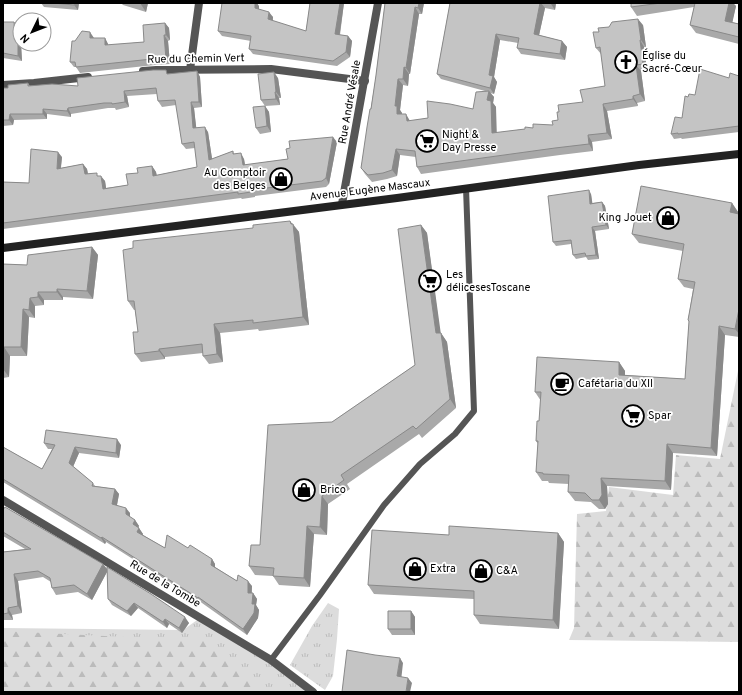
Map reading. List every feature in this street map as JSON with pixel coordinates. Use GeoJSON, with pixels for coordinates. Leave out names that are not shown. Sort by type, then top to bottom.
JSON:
{"type":"FeatureCollection","features":[{"type":"Feature","properties":{"kind":"main road","name":"Avenue Eugène Mascaux"},"geometry":{"type":"LineString","coordinates":[[3,248],[739,154]]}},
{"type":"Feature","properties":{"kind":"street"},"geometry":{"type":"LineString","coordinates":[[190,70],[199,3]]}},
{"type":"Feature","properties":{"kind":"street","name":"Rue André Vésale"},"geometry":{"type":"LineString","coordinates":[[342,204],[378,3]]}},
{"type":"Feature","properties":{"kind":"street","name":"Rue du Chemin Vert"},"geometry":{"type":"LineString","coordinates":[[134,72],[156,70],[271,69],[365,81]]}},
{"type":"Feature","properties":{"kind":"street"},"geometry":{"type":"LineString","coordinates":[[3,86],[95,76]]}},
{"type":"Feature","properties":{"kind":"street","name":"Rue de la Tombe"},"geometry":{"type":"LineString","coordinates":[[3,500],[271,660],[313,692]]}},
{"type":"Feature","properties":{"kind":"lane"},"geometry":{"type":"LineString","coordinates":[[271,660],[384,505],[420,464],[455,434],[474,411],[466,188]]}},
{"type":"Feature","properties":{"kind":"green space"},"geometry":{"type":"Polygon","coordinates":[[[739,366],[739,642],[569,640],[574,628],[577,514],[606,511],[609,487],[673,495],[676,455],[720,459],[739,366]]]}},
{"type":"Feature","properties":{"kind":"green space"},"geometry":{"type":"Polygon","coordinates":[[[328,603],[339,609],[333,676],[325,690],[290,665],[312,626],[328,603]]]}},
{"type":"Feature","properties":{"kind":"green space"},"geometry":{"type":"Polygon","coordinates":[[[200,618],[313,692],[3,692],[3,628],[183,630],[200,618]]]}},
{"type":"Feature","properties":{"kind":"green space"},"geometry":{"type":"Polygon","coordinates":[[[3,631],[206,641],[264,686],[264,692],[3,692],[3,631]]]}},
{"type":"Feature","properties":{"kind":"building"},"geometry":{"type":"Polygon","coordinates":[[[53,3],[75,3],[74,5],[53,3]]]}},
{"type":"Feature","properties":{"kind":"building"},"geometry":{"type":"Polygon","coordinates":[[[222,3],[255,3],[255,8],[269,12],[268,19],[306,31],[310,3],[340,3],[335,34],[348,36],[346,52],[333,61],[249,49],[251,36],[218,31],[222,3]]]}},
{"type":"Feature","properties":{"kind":"building"},"geometry":{"type":"Polygon","coordinates":[[[385,3],[419,3],[418,8],[415,7],[403,79],[398,79],[395,106],[397,106],[397,114],[406,114],[407,121],[428,118],[427,101],[473,109],[476,92],[489,91],[487,100],[491,101],[492,133],[525,129],[525,127],[533,128],[533,124],[553,125],[552,121],[558,120],[558,105],[583,102],[580,90],[605,86],[600,47],[596,48],[593,32],[599,32],[598,28],[609,27],[612,22],[638,19],[643,64],[636,65],[640,94],[633,96],[633,99],[603,104],[607,133],[588,135],[589,144],[417,167],[415,151],[396,149],[392,170],[368,175],[361,168],[376,75],[385,3]]]}},
{"type":"Feature","properties":{"kind":"building"},"geometry":{"type":"Polygon","coordinates":[[[450,3],[540,3],[534,34],[562,41],[560,54],[517,48],[519,38],[496,34],[489,75],[493,76],[490,88],[437,74],[450,3]]]}},
{"type":"Feature","properties":{"kind":"building"},"geometry":{"type":"Polygon","coordinates":[[[631,3],[661,3],[631,7],[631,3]]]}},
{"type":"Feature","properties":{"kind":"building"},"geometry":{"type":"Polygon","coordinates":[[[695,3],[729,3],[725,21],[739,24],[739,37],[690,25],[695,3]]]}},
{"type":"Feature","properties":{"kind":"building"},"geometry":{"type":"Polygon","coordinates":[[[3,22],[12,22],[12,52],[18,52],[18,56],[3,53],[3,22]]]}},
{"type":"Feature","properties":{"kind":"building"},"geometry":{"type":"Polygon","coordinates":[[[165,23],[166,35],[164,35],[166,59],[152,59],[76,67],[75,62],[70,62],[72,41],[75,41],[82,31],[90,32],[90,38],[105,38],[105,45],[144,42],[143,25],[165,23]]]}},
{"type":"Feature","properties":{"kind":"building"},"geometry":{"type":"Polygon","coordinates":[[[700,69],[729,78],[730,73],[739,76],[739,126],[671,134],[675,117],[682,118],[685,96],[688,97],[689,94],[695,95],[700,69]]]}},
{"type":"Feature","properties":{"kind":"building"},"geometry":{"type":"Polygon","coordinates":[[[166,70],[167,74],[197,71],[199,102],[191,102],[193,128],[205,127],[209,160],[233,151],[233,154],[241,153],[243,165],[288,159],[286,149],[290,148],[289,141],[333,137],[326,178],[322,181],[251,190],[251,192],[238,194],[238,192],[3,223],[3,182],[29,183],[31,149],[58,152],[57,169],[83,164],[85,174],[97,173],[97,176],[101,176],[103,189],[128,185],[126,174],[138,173],[137,168],[152,166],[153,176],[197,167],[194,142],[182,144],[175,100],[158,101],[156,88],[124,91],[125,102],[112,104],[104,103],[68,108],[67,111],[43,109],[43,114],[10,114],[9,120],[3,120],[3,88],[8,88],[8,85],[28,83],[28,86],[52,84],[78,86],[77,78],[166,70]]]}},
{"type":"Feature","properties":{"kind":"building"},"geometry":{"type":"Polygon","coordinates":[[[274,72],[276,99],[261,100],[258,74],[274,72]]]}},
{"type":"Feature","properties":{"kind":"building"},"geometry":{"type":"Polygon","coordinates":[[[265,106],[267,126],[256,128],[253,107],[265,106]]]}},
{"type":"Feature","properties":{"kind":"building"},"geometry":{"type":"Polygon","coordinates":[[[641,186],[732,203],[730,212],[739,214],[739,309],[735,329],[719,326],[711,448],[667,444],[665,481],[601,478],[602,495],[599,500],[592,500],[585,493],[568,492],[569,475],[543,474],[536,472],[538,441],[536,441],[537,421],[539,421],[541,392],[535,392],[537,357],[619,362],[619,375],[685,379],[688,320],[695,282],[678,279],[684,244],[632,234],[641,186]]]}},
{"type":"Feature","properties":{"kind":"building"},"geometry":{"type":"Polygon","coordinates":[[[589,190],[590,204],[602,202],[606,225],[592,227],[596,255],[586,256],[585,253],[573,255],[571,240],[553,242],[548,196],[589,190]]]}},
{"type":"Feature","properties":{"kind":"building"},"geometry":{"type":"Polygon","coordinates":[[[290,221],[291,224],[293,224],[303,317],[253,323],[253,320],[214,324],[217,354],[203,356],[202,344],[159,349],[159,351],[135,354],[133,332],[138,332],[134,301],[128,301],[123,250],[133,248],[133,241],[253,228],[253,225],[290,221]]]}},
{"type":"Feature","properties":{"kind":"building"},"geometry":{"type":"Polygon","coordinates":[[[421,225],[436,333],[441,333],[450,399],[416,429],[413,426],[341,475],[344,480],[322,496],[320,527],[307,526],[304,578],[273,576],[274,568],[249,566],[251,545],[260,545],[268,425],[332,422],[415,365],[398,229],[421,225]]]}},
{"type":"Feature","properties":{"kind":"building"},"geometry":{"type":"Polygon","coordinates":[[[92,247],[87,291],[57,289],[57,292],[38,292],[38,297],[30,298],[29,310],[23,309],[21,347],[4,347],[3,369],[3,264],[27,265],[28,255],[92,247]]]}},
{"type":"Feature","properties":{"kind":"building"},"geometry":{"type":"Polygon","coordinates":[[[46,430],[117,439],[116,453],[75,447],[69,463],[93,483],[92,486],[115,489],[112,504],[126,508],[126,514],[135,520],[133,524],[139,528],[137,532],[165,548],[167,535],[188,548],[190,545],[212,559],[211,565],[237,581],[238,575],[248,581],[248,593],[253,593],[252,604],[255,604],[254,613],[243,629],[198,597],[102,537],[101,538],[3,479],[3,447],[42,469],[55,445],[44,443],[46,430]]]}},
{"type":"Feature","properties":{"kind":"building"},"geometry":{"type":"Polygon","coordinates":[[[5,507],[103,564],[87,594],[74,585],[52,588],[50,578],[38,571],[14,574],[18,606],[8,608],[8,613],[3,614],[3,552],[31,549],[3,532],[3,510],[5,507]]]}},
{"type":"Feature","properties":{"kind":"building"},"geometry":{"type":"Polygon","coordinates":[[[449,526],[558,533],[553,620],[474,615],[474,591],[368,585],[372,530],[449,535],[449,526]]]}},
{"type":"Feature","properties":{"kind":"building"},"geometry":{"type":"Polygon","coordinates":[[[107,567],[185,617],[179,628],[165,619],[163,622],[134,603],[127,611],[108,599],[107,567]]]}},
{"type":"Feature","properties":{"kind":"building"},"geometry":{"type":"Polygon","coordinates":[[[388,611],[411,611],[411,629],[388,629],[388,611]]]}},
{"type":"Feature","properties":{"kind":"building"},"geometry":{"type":"Polygon","coordinates":[[[347,650],[400,658],[397,676],[408,678],[406,692],[342,692],[347,650]]]}},
{"type":"Feature","properties":{"kind":"place","name":"Église du Sacré-Cœur"},"geometry":{"type":"Point","coordinates":[626,62]}},
{"type":"Feature","properties":{"kind":"place","name":"Night & Day Presse"},"geometry":{"type":"Point","coordinates":[427,141]}},
{"type":"Feature","properties":{"kind":"place","name":"Au Comptoir des Belges"},"geometry":{"type":"Point","coordinates":[281,179]}},
{"type":"Feature","properties":{"kind":"place","name":"King Jouet"},"geometry":{"type":"Point","coordinates":[668,218]}},
{"type":"Feature","properties":{"kind":"place","name":"Les délicesesToscane"},"geometry":{"type":"Point","coordinates":[430,281]}},
{"type":"Feature","properties":{"kind":"place","name":"Cafétaria du XII"},"geometry":{"type":"Point","coordinates":[562,384]}},
{"type":"Feature","properties":{"kind":"place","name":"Spar"},"geometry":{"type":"Point","coordinates":[633,416]}},
{"type":"Feature","properties":{"kind":"place","name":"Brico"},"geometry":{"type":"Point","coordinates":[304,490]}},
{"type":"Feature","properties":{"kind":"place","name":"Extra"},"geometry":{"type":"Point","coordinates":[415,569]}},
{"type":"Feature","properties":{"kind":"place","name":"C&A"},"geometry":{"type":"Point","coordinates":[481,571]}}]}
